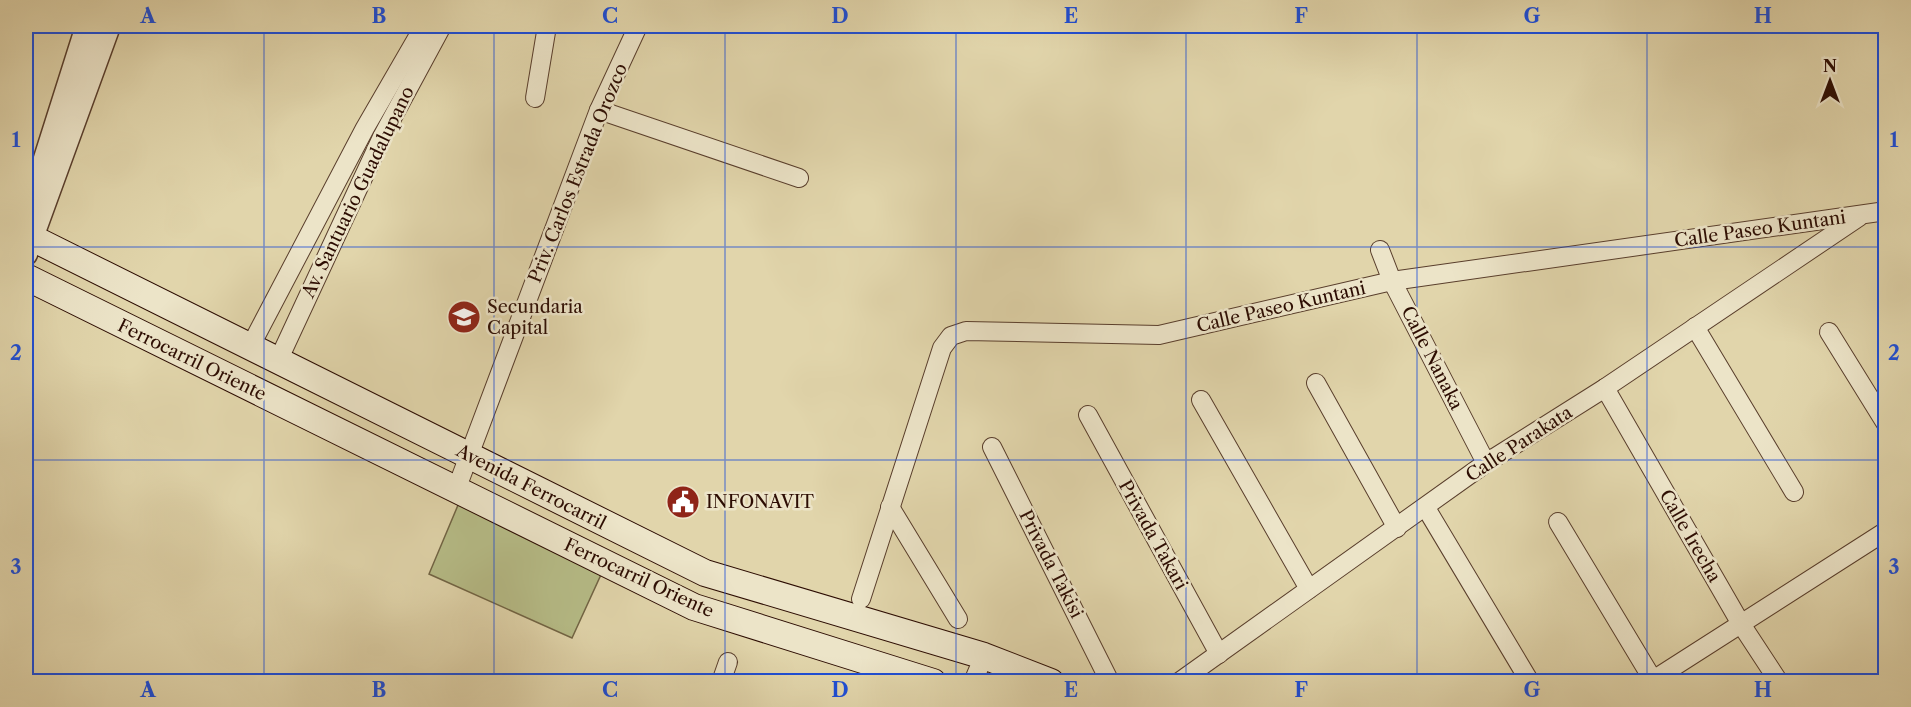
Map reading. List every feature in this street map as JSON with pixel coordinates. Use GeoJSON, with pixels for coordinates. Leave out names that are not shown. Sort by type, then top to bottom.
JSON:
{"type":"FeatureCollection","features":[{"type":"Feature","properties":{"kind":"main road","name":"Avenida Ferrocarril"},"geometry":{"type":"LineString","coordinates":[[28,242],[250,347],[705,573],[984,656],[1051,681]]}},
{"type":"Feature","properties":{"kind":"main road","name":"Ferrocarril Oriente"},"geometry":{"type":"LineString","coordinates":[[26,277],[694,607],[933,681]]}},
{"type":"Feature","properties":{"kind":"main road"},"geometry":{"type":"LineString","coordinates":[[576,549],[594,518]]}},
{"type":"Feature","properties":{"kind":"main road"},"geometry":{"type":"LineString","coordinates":[[745,623],[760,590]]}},
{"type":"Feature","properties":{"kind":"street"},"geometry":{"type":"LineString","coordinates":[[26,211],[35,190],[87,26]]}},
{"type":"Feature","properties":{"kind":"street"},"geometry":{"type":"LineString","coordinates":[[28,242],[109,26]]}},
{"type":"Feature","properties":{"kind":"street","name":"Av. Santuario Guadalupano"},"geometry":{"type":"LineString","coordinates":[[250,347],[365,128],[424,26]]}},
{"type":"Feature","properties":{"kind":"street","name":"Av. Santuario Guadalupano"},"geometry":{"type":"LineString","coordinates":[[278,361],[382,137],[442,26]]}},
{"type":"Feature","properties":{"kind":"street"},"geometry":{"type":"LineString","coordinates":[[535,98],[547,26]]}},
{"type":"Feature","properties":{"kind":"street","name":"Priv. Carlos Estrada Orozco"},"geometry":{"type":"LineString","coordinates":[[470,456],[599,110],[638,26]]}},
{"type":"Feature","properties":{"kind":"street"},"geometry":{"type":"LineString","coordinates":[[599,110],[799,178]]}},
{"type":"Feature","properties":{"kind":"street"},"geometry":{"type":"LineString","coordinates":[[365,128],[382,137]]}},
{"type":"Feature","properties":{"kind":"street"},"geometry":{"type":"LineString","coordinates":[[26,165],[35,190]]}},
{"type":"Feature","properties":{"kind":"street","name":"Calle Paseo Kuntani"},"geometry":{"type":"LineString","coordinates":[[861,599],[942,348],[951,336],[966,331],[1159,335],[1392,281],[1886,211]]}},
{"type":"Feature","properties":{"kind":"street","name":"Calle Parakata"},"geometry":{"type":"LineString","coordinates":[[1179,681],[1426,508],[1486,463],[1605,388],[1863,214]]}},
{"type":"Feature","properties":{"kind":"street","name":"Calle Nanaka"},"geometry":{"type":"LineString","coordinates":[[1380,250],[1392,281],[1486,463]]}},
{"type":"Feature","properties":{"kind":"street"},"geometry":{"type":"LineString","coordinates":[[295,263],[317,274]]}},
{"type":"Feature","properties":{"kind":"street"},"geometry":{"type":"LineString","coordinates":[[1695,327],[1794,492]]}},
{"type":"Feature","properties":{"kind":"street"},"geometry":{"type":"LineString","coordinates":[[1829,332],[1886,424]]}},
{"type":"Feature","properties":{"kind":"street"},"geometry":{"type":"LineString","coordinates":[[1316,383],[1397,528]]}},
{"type":"Feature","properties":{"kind":"street","name":"Calle Irecha"},"geometry":{"type":"LineString","coordinates":[[1605,388],[1741,624],[1779,681]]}},
{"type":"Feature","properties":{"kind":"street"},"geometry":{"type":"LineString","coordinates":[[1201,400],[1309,589]]}},
{"type":"Feature","properties":{"kind":"street","name":"Privada Takari"},"geometry":{"type":"LineString","coordinates":[[1088,415],[1219,654]]}},
{"type":"Feature","properties":{"kind":"street","name":"Privada Takisi"},"geometry":{"type":"LineString","coordinates":[[992,447],[1110,681]]}},
{"type":"Feature","properties":{"kind":"street"},"geometry":{"type":"LineString","coordinates":[[456,490],[470,456]]}},
{"type":"Feature","properties":{"kind":"street"},"geometry":{"type":"LineString","coordinates":[[890,507],[958,619]]}},
{"type":"Feature","properties":{"kind":"street"},"geometry":{"type":"LineString","coordinates":[[1426,508],[1530,681]]}},
{"type":"Feature","properties":{"kind":"street"},"geometry":{"type":"LineString","coordinates":[[1557,522],[1651,681],[1886,531]]}},
{"type":"Feature","properties":{"kind":"street"},"geometry":{"type":"LineString","coordinates":[[973,681],[984,656]]}},
{"type":"Feature","properties":{"kind":"street"},"geometry":{"type":"LineString","coordinates":[[721,681],[728,662]]}},
{"type":"Feature","properties":{"kind":"green space"},"geometry":{"type":"Polygon","coordinates":[[[461,498],[604,568],[572,638],[429,574],[461,498]]]}},
{"type":"Feature","properties":{"kind":"place","name":"Secundaria Capital"},"geometry":{"type":"Point","coordinates":[464,317]}},
{"type":"Feature","properties":{"kind":"place","name":"INFONAVIT"},"geometry":{"type":"Point","coordinates":[683,502]}}]}
